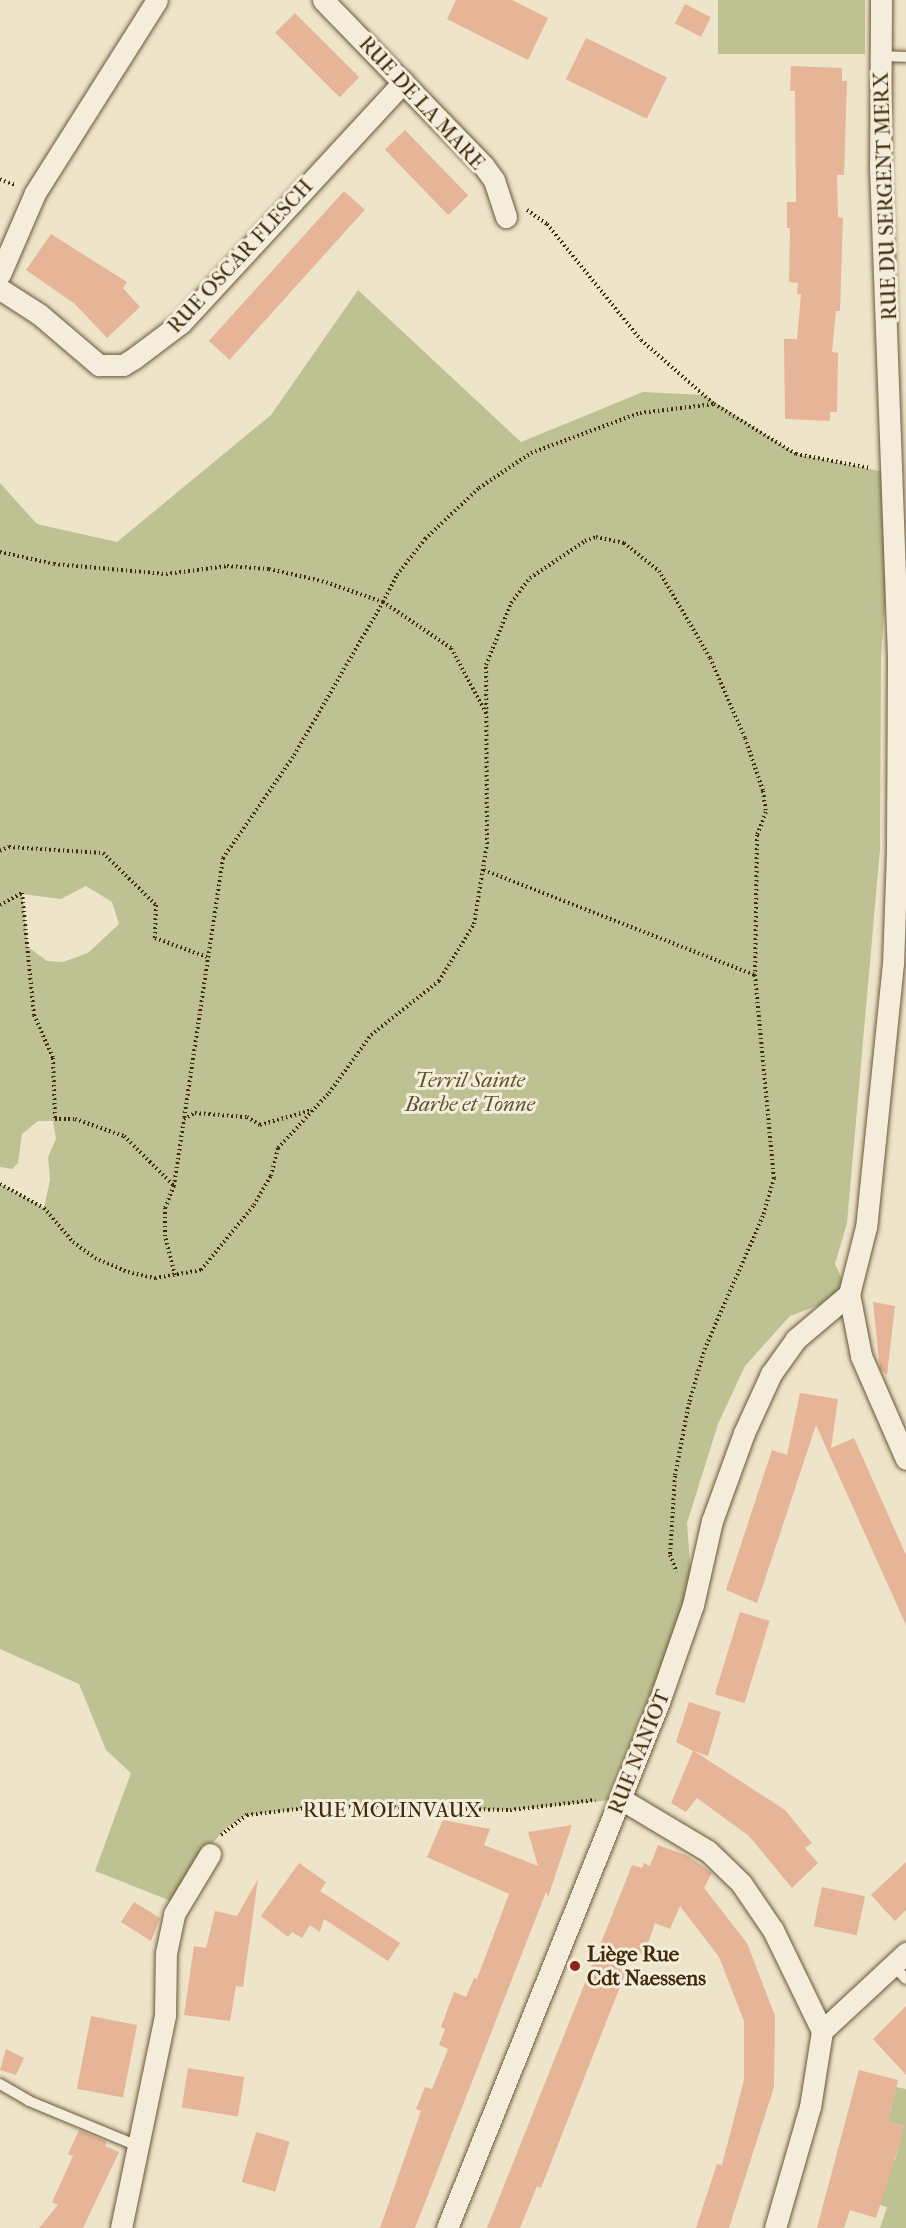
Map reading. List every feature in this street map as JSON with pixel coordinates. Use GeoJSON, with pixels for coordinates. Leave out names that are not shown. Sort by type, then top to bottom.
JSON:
{"type":"FeatureCollection","features":[{"type":"Feature","properties":{"kind":"street"},"geometry":{"type":"LineString","coordinates":[[0,274],[35,193],[157,0]]}},
{"type":"Feature","properties":{"kind":"street","name":"RUE DE LA MARE"},"geometry":{"type":"LineString","coordinates":[[323,0],[483,165],[503,207]]}},
{"type":"Feature","properties":{"kind":"street","name":"RUE DU SERGENT MERX"},"geometry":{"type":"LineString","coordinates":[[880,0],[880,166],[894,474],[898,679],[893,963],[866,1227],[849,1294],[861,1356],[906,1458]]}},
{"type":"Feature","properties":{"kind":"street","name":"RUE OSCAR FLESCH"},"geometry":{"type":"LineString","coordinates":[[0,289],[39,314],[99,365],[123,365],[133,360],[181,323],[403,82]]}},
{"type":"Feature","properties":{"kind":"street","name":"RUE NANIOT"},"geometry":{"type":"LineString","coordinates":[[447,2228],[621,1799],[693,1605],[712,1521],[744,1433],[771,1374],[796,1339],[849,1294]]}},
{"type":"Feature","properties":{"kind":"street"},"geometry":{"type":"LineString","coordinates":[[621,1799],[708,1851],[741,1883],[773,1930],[822,2031],[810,2107],[775,2228]]}},
{"type":"Feature","properties":{"kind":"street"},"geometry":{"type":"LineString","coordinates":[[121,2228],[140,2147],[165,2015],[166,1953],[174,1914],[210,1854]]}},
{"type":"Feature","properties":{"kind":"street"},"geometry":{"type":"LineString","coordinates":[[822,2031],[902,1966]]}},
{"type":"Feature","properties":{"kind":"lane"},"geometry":{"type":"LineString","coordinates":[[881,56],[906,57]]}},
{"type":"Feature","properties":{"kind":"lane"},"geometry":{"type":"LineString","coordinates":[[0,2084],[28,2101],[140,2147]]}},
{"type":"Feature","properties":{"kind":"path"},"geometry":{"type":"LineString","coordinates":[[503,207],[547,224],[641,340],[714,404],[796,454],[894,474]]}},
{"type":"Feature","properties":{"kind":"path"},"geometry":{"type":"LineString","coordinates":[[175,1275],[165,1236],[165,1208],[174,1186],[223,858],[293,757],[384,602],[397,575],[424,539],[478,488],[531,453],[640,413],[714,404]]}},
{"type":"Feature","properties":{"kind":"path"},"geometry":{"type":"LineString","coordinates":[[0,1184],[44,1208],[73,1242],[95,1258],[155,1278],[201,1270],[217,1254],[254,1206],[271,1176],[278,1148],[312,1110],[370,1035],[439,981],[474,924],[484,870],[489,805],[486,665],[493,642],[511,603],[530,578],[596,537],[624,543],[659,571],[726,691],[763,791],[766,812],[757,835],[754,893],[755,975],[774,1178],[763,1216],[705,1348],[689,1403],[675,1476],[670,1555],[693,1605]]}},
{"type":"Feature","properties":{"kind":"path"},"geometry":{"type":"LineString","coordinates":[[0,552],[54,564],[166,574],[227,566],[269,569],[322,581],[384,602],[452,648],[488,716]]}},
{"type":"Feature","properties":{"kind":"path"},"geometry":{"type":"LineString","coordinates":[[0,851],[9,846],[103,853],[156,905],[155,938],[207,957]]}},
{"type":"Feature","properties":{"kind":"path"},"geometry":{"type":"LineString","coordinates":[[484,870],[755,975]]}},
{"type":"Feature","properties":{"kind":"path"},"geometry":{"type":"LineString","coordinates":[[0,905],[22,893],[34,1015],[53,1058],[55,1119],[75,1119],[124,1136],[174,1186]]}},
{"type":"Feature","properties":{"kind":"path"},"geometry":{"type":"LineString","coordinates":[[184,1119],[195,1113],[209,1114],[247,1117],[260,1125],[312,1110]]}},
{"type":"Feature","properties":{"kind":"path","name":"RUE MOLINVAUX"},"geometry":{"type":"LineString","coordinates":[[210,1854],[226,1828],[247,1815],[322,1806],[510,1810],[621,1799]]}},
{"type":"Feature","properties":{"kind":"green space"},"geometry":{"type":"Polygon","coordinates":[[[718,0],[865,0],[865,54],[718,54],[718,0]]]}},
{"type":"Feature","properties":{"kind":"green space","name":"Terril Sainte Barbe et Tonne"},"geometry":{"type":"Polygon","coordinates":[[[358,290],[521,442],[643,392],[704,395],[796,454],[894,474],[881,658],[880,849],[847,1223],[835,1264],[849,1294],[790,1316],[745,1366],[718,1424],[687,1523],[693,1605],[621,1799],[510,1810],[322,1806],[247,1815],[226,1828],[208,1848],[171,1901],[95,1871],[131,1773],[106,1750],[79,1684],[0,1649],[0,1184],[44,1208],[50,1180],[48,1157],[56,1139],[53,1121],[38,1121],[22,1134],[18,1163],[12,1169],[0,1167],[0,483],[37,524],[117,542],[271,415],[358,290]],[[86,886],[61,899],[22,894],[28,947],[47,961],[63,962],[88,953],[119,924],[112,902],[86,886]]]}},
{"type":"Feature","properties":{"kind":"green space"},"geometry":{"type":"Polygon","coordinates":[[[896,2087],[906,2089],[906,2228],[880,2228],[887,2207],[880,2205],[884,2158],[895,2160],[904,2126],[888,2122],[896,2087]]]}},
{"type":"Feature","properties":{"kind":"building"},"geometry":{"type":"Polygon","coordinates":[[[456,0],[512,0],[548,18],[528,60],[447,19],[456,0]]]}},
{"type":"Feature","properties":{"kind":"building"},"geometry":{"type":"Polygon","coordinates":[[[685,4],[711,17],[701,37],[675,24],[685,4]]]}},
{"type":"Feature","properties":{"kind":"building"},"geometry":{"type":"Polygon","coordinates":[[[295,13],[359,77],[340,97],[275,33],[295,13]]]}},
{"type":"Feature","properties":{"kind":"building"},"geometry":{"type":"Polygon","coordinates":[[[586,38],[667,77],[647,119],[566,79],[586,38]]]}},
{"type":"Feature","properties":{"kind":"building"},"geometry":{"type":"Polygon","coordinates":[[[791,66],[842,68],[842,81],[847,81],[844,175],[837,175],[838,217],[843,218],[840,311],[836,311],[832,352],[838,353],[837,412],[830,412],[830,421],[785,419],[784,339],[797,339],[801,294],[797,294],[798,283],[789,282],[790,228],[787,228],[787,202],[796,202],[795,91],[790,91],[791,66]]]}},
{"type":"Feature","properties":{"kind":"building"},"geometry":{"type":"Polygon","coordinates":[[[405,130],[468,195],[448,215],[385,149],[405,130]]]}},
{"type":"Feature","properties":{"kind":"building"},"geometry":{"type":"Polygon","coordinates":[[[344,191],[365,210],[230,360],[209,341],[344,191]]]}},
{"type":"Feature","properties":{"kind":"building"},"geometry":{"type":"Polygon","coordinates":[[[51,234],[127,282],[123,288],[140,307],[107,338],[75,304],[26,270],[51,234]]]}},
{"type":"Feature","properties":{"kind":"building"},"geometry":{"type":"Polygon","coordinates":[[[873,1302],[895,1306],[887,1375],[880,1369],[873,1302]]]}},
{"type":"Feature","properties":{"kind":"building"},"geometry":{"type":"Polygon","coordinates":[[[800,1393],[838,1399],[831,1448],[854,1438],[906,1555],[906,1625],[816,1425],[757,1603],[726,1590],[772,1450],[787,1455],[800,1393]]]}},
{"type":"Feature","properties":{"kind":"building"},"geometry":{"type":"Polygon","coordinates":[[[740,1612],[770,1621],[745,1703],[715,1694],[740,1612]]]}},
{"type":"Feature","properties":{"kind":"building"},"geometry":{"type":"Polygon","coordinates":[[[689,1702],[721,1712],[708,1756],[694,1751],[785,1810],[812,1843],[805,1848],[818,1863],[792,1888],[749,1836],[697,1798],[686,1812],[671,1803],[693,1751],[676,1742],[689,1702]]]}},
{"type":"Feature","properties":{"kind":"building"},"geometry":{"type":"Polygon","coordinates":[[[443,1820],[490,1829],[484,1845],[538,1866],[528,1832],[572,1825],[548,1897],[546,1892],[415,2228],[380,2228],[421,2111],[416,2109],[425,2087],[432,2089],[448,2049],[439,2045],[445,2029],[441,2027],[454,1992],[466,1997],[474,1978],[477,1979],[509,1894],[427,1857],[443,1820]]]}},
{"type":"Feature","properties":{"kind":"building"},"geometry":{"type":"Polygon","coordinates":[[[658,1845],[688,1856],[712,1873],[704,1888],[747,1943],[775,2016],[774,2087],[729,2228],[696,2228],[717,2164],[722,2165],[744,2080],[744,2021],[719,1957],[680,1906],[670,1929],[655,1923],[644,1955],[634,1951],[541,2188],[537,2186],[520,2228],[487,2228],[632,1865],[642,1868],[644,1863],[650,1866],[658,1845]]]}},
{"type":"Feature","properties":{"kind":"building"},"geometry":{"type":"Polygon","coordinates":[[[906,1862],[906,1910],[895,1921],[871,1895],[906,1862]]]}},
{"type":"Feature","properties":{"kind":"building"},"geometry":{"type":"Polygon","coordinates":[[[299,1863],[326,1882],[320,1891],[400,1943],[388,1961],[324,1919],[320,1932],[310,1925],[302,1938],[292,1932],[288,1937],[261,1916],[299,1863]]]}},
{"type":"Feature","properties":{"kind":"building"},"geometry":{"type":"Polygon","coordinates":[[[258,1879],[243,1987],[236,1986],[230,2021],[184,2015],[194,1946],[206,1948],[215,1911],[237,1916],[258,1879]]]}},
{"type":"Feature","properties":{"kind":"building"},"geometry":{"type":"Polygon","coordinates":[[[822,1887],[865,1896],[857,1935],[814,1926],[822,1887]]]}},
{"type":"Feature","properties":{"kind":"building"},"geometry":{"type":"Polygon","coordinates":[[[134,1902],[160,1918],[151,1941],[121,1922],[134,1902]]]}},
{"type":"Feature","properties":{"kind":"building"},"geometry":{"type":"Polygon","coordinates":[[[906,2006],[906,2075],[873,2039],[906,2006]]]}},
{"type":"Feature","properties":{"kind":"building"},"geometry":{"type":"Polygon","coordinates":[[[91,2016],[137,2025],[123,2098],[77,2089],[91,2016]]]}},
{"type":"Feature","properties":{"kind":"building"},"geometry":{"type":"Polygon","coordinates":[[[6,2049],[24,2058],[16,2075],[0,2070],[6,2049]]]}},
{"type":"Feature","properties":{"kind":"building"},"geometry":{"type":"Polygon","coordinates":[[[188,2068],[244,2077],[238,2116],[182,2108],[188,2068]]]}},
{"type":"Feature","properties":{"kind":"building"},"geometry":{"type":"Polygon","coordinates":[[[859,2070],[898,2080],[888,2122],[904,2126],[901,2139],[876,2218],[850,2210],[844,2228],[817,2228],[859,2070]]]}},
{"type":"Feature","properties":{"kind":"building"},"geometry":{"type":"Polygon","coordinates":[[[79,2130],[107,2142],[105,2146],[119,2152],[83,2228],[39,2228],[58,2205],[52,2202],[73,2156],[68,2154],[79,2130]]]}},
{"type":"Feature","properties":{"kind":"building"},"geometry":{"type":"Polygon","coordinates":[[[256,2132],[290,2142],[275,2192],[242,2182],[256,2132]]]}},
{"type":"Feature","properties":{"kind":"place","name":"Liège Rue Cdt Naessens"},"geometry":{"type":"Point","coordinates":[575,1966]}}]}
